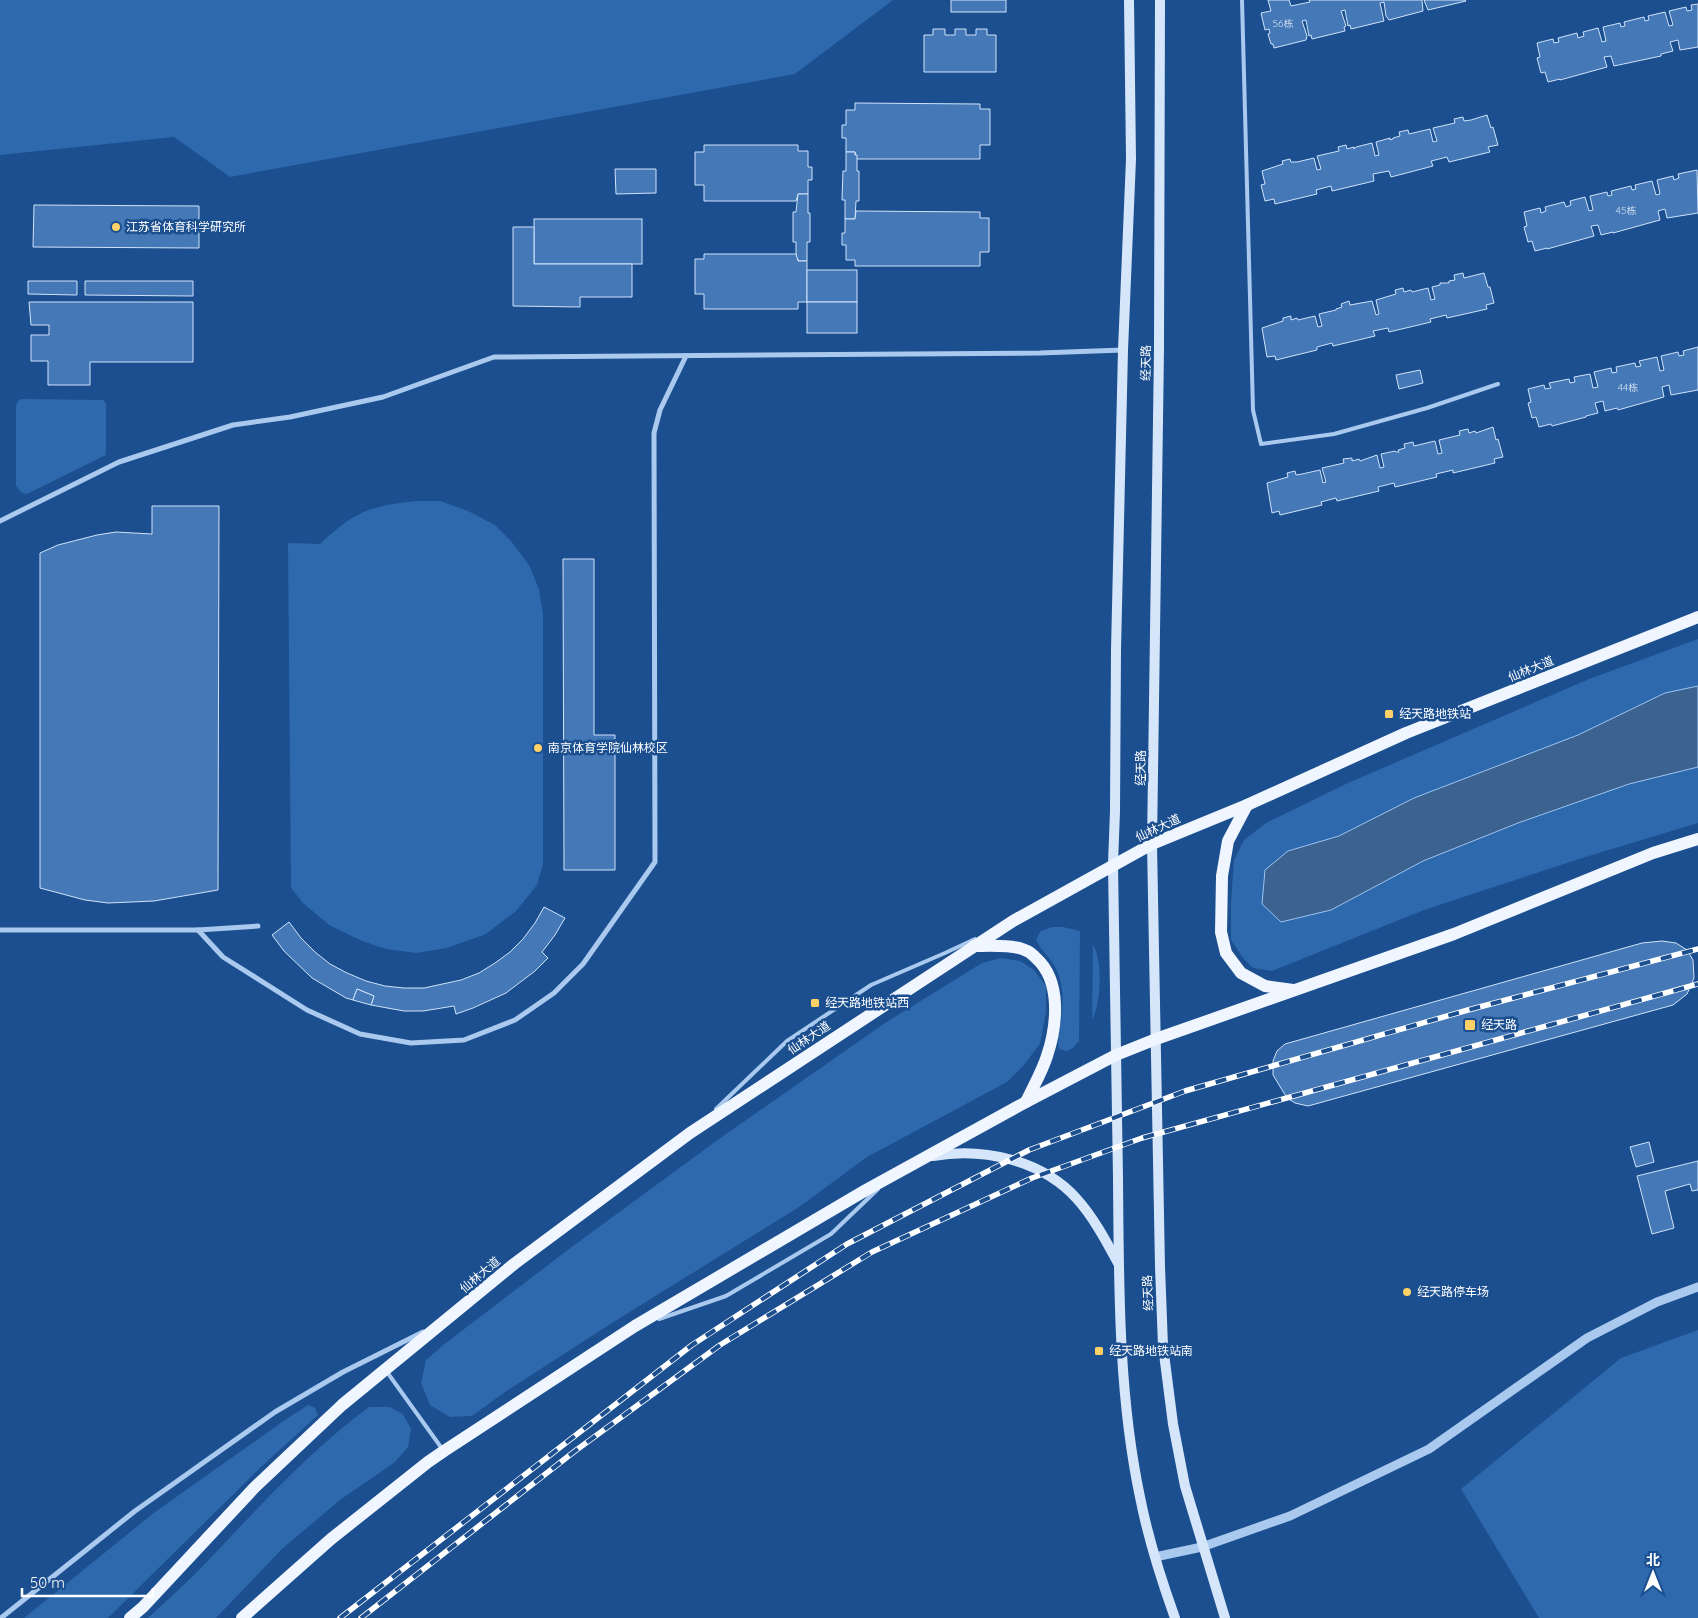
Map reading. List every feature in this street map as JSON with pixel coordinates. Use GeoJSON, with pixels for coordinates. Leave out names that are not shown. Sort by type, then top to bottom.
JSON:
{"type":"FeatureCollection","features":[{"type":"Feature","properties":{"kind":"main road","name":"经天路"},"geometry":{"type":"LineString","coordinates":[[1129,0],[1131,159],[1123,350],[1116,650],[1116,801],[1113,864],[1119,1265],[1122,1354],[1130,1434],[1140,1497],[1155,1557],[1176,1618]]}},
{"type":"Feature","properties":{"kind":"main road","name":"经天路"},"geometry":{"type":"LineString","coordinates":[[1160,0],[1160,320],[1152,844],[1163,1346],[1173,1424],[1184,1486],[1225,1618]]}},
{"type":"Feature","properties":{"kind":"main road","name":"仙林大道"},"geometry":{"type":"LineString","coordinates":[[130,1618],[143,1607],[261,1482],[342,1405],[514,1264],[690,1133],[1013,921],[1152,844],[1247,805],[1406,733],[1698,617]]}},
{"type":"Feature","properties":{"kind":"main road"},"geometry":{"type":"LineString","coordinates":[[1247,805],[1228,841],[1222,876],[1221,932],[1226,953],[1241,973],[1265,986],[1295,990]]}},
{"type":"Feature","properties":{"kind":"main road"},"geometry":{"type":"LineString","coordinates":[[242,1618],[331,1539],[444,1451],[635,1326],[895,1174],[1026,1102],[1116,1054],[1454,934],[1653,854],[1698,839]]}},
{"type":"Feature","properties":{"kind":"main road"},"geometry":{"type":"LineString","coordinates":[[974,946],[1004,946],[1027,950],[1043,964],[1051,980],[1054,997],[1051,1040],[1046,1058],[1026,1102]]}},
{"type":"Feature","properties":{"kind":"main road"},"geometry":{"type":"LineString","coordinates":[[925,1157],[949,1153],[975,1153],[1004,1157],[1030,1166],[1054,1179],[1076,1198],[1100,1231],[1119,1265]]}},
{"type":"Feature","properties":{"kind":"street"},"geometry":{"type":"LineString","coordinates":[[0,521],[119,462],[233,425],[290,417],[383,397],[494,357],[1040,353],[1123,350]]}},
{"type":"Feature","properties":{"kind":"street"},"geometry":{"type":"LineString","coordinates":[[198,930],[223,957],[307,1010],[360,1034],[411,1043],[464,1040],[515,1020],[554,993],[583,964],[655,862],[654,433],[660,410],[686,356]]}},
{"type":"Feature","properties":{"kind":"street"},"geometry":{"type":"LineString","coordinates":[[0,930],[198,930],[258,926]]}},
{"type":"Feature","properties":{"kind":"street"},"geometry":{"type":"LineString","coordinates":[[1155,1557],[1202,1547],[1290,1516],[1429,1449],[1587,1338],[1657,1302],[1698,1286]]}},
{"type":"Feature","properties":{"kind":"street"},"geometry":{"type":"LineString","coordinates":[[1,1618],[135,1511],[275,1412],[343,1372],[448,1319]]}},
{"type":"Feature","properties":{"kind":"lane"},"geometry":{"type":"LineString","coordinates":[[1242,0],[1253,410],[1261,444],[1334,434],[1427,408],[1498,384]]}},
{"type":"Feature","properties":{"kind":"lane"},"geometry":{"type":"LineString","coordinates":[[690,1133],[787,1041],[871,985],[1013,921]]}},
{"type":"Feature","properties":{"kind":"lane"},"geometry":{"type":"LineString","coordinates":[[635,1326],[726,1296],[831,1234],[895,1174]]}},
{"type":"Feature","properties":{"kind":"lane"},"geometry":{"type":"LineString","coordinates":[[386,1370],[444,1451]]}},
{"type":"Feature","properties":{"kind":"shaded area"},"geometry":{"type":"Polygon","coordinates":[[[0,0],[893,0],[795,74],[230,177],[174,137],[0,155],[0,0]]]}},
{"type":"Feature","properties":{"kind":"shaded area"},"geometry":{"type":"Polygon","coordinates":[[[22,399],[103,400],[106,404],[106,455],[27,494],[22,493],[16,486],[16,406],[18,401],[22,399]]]}},
{"type":"Feature","properties":{"kind":"shaded area"},"geometry":{"type":"Polygon","coordinates":[[[417,501],[440,501],[468,511],[495,525],[511,541],[529,565],[539,589],[543,614],[543,864],[537,885],[516,911],[486,934],[447,948],[416,953],[386,949],[362,941],[329,925],[303,903],[291,888],[288,543],[320,544],[343,524],[364,512],[387,505],[417,501]]]}},
{"type":"Feature","properties":{"kind":"shaded area"},"geometry":{"type":"Polygon","coordinates":[[[1698,639],[1698,823],[1579,859],[1424,910],[1272,971],[1253,968],[1243,958],[1231,940],[1234,860],[1244,840],[1266,823],[1348,783],[1589,679],[1698,639]]]}},
{"type":"Feature","properties":{"kind":"shaded area"},"geometry":{"type":"Polygon","coordinates":[[[1698,686],[1698,767],[1629,784],[1518,823],[1423,861],[1331,910],[1281,922],[1262,904],[1265,870],[1288,851],[1339,836],[1414,798],[1578,735],[1665,693],[1698,686]]]}},
{"type":"Feature","properties":{"kind":"shaded area"},"geometry":{"type":"Polygon","coordinates":[[[1052,927],[1063,927],[1080,931],[1079,1041],[1073,1048],[1067,1051],[1059,1049],[1058,1043],[1063,998],[1060,980],[1055,966],[1036,939],[1041,931],[1052,927]]]}},
{"type":"Feature","properties":{"kind":"shaded area"},"geometry":{"type":"Polygon","coordinates":[[[1093,945],[1098,961],[1100,982],[1092,1020],[1093,945]]]}},
{"type":"Feature","properties":{"kind":"shaded area"},"geometry":{"type":"Polygon","coordinates":[[[1001,958],[1020,961],[1034,970],[1046,986],[1046,1012],[1040,1044],[1023,1066],[1007,1082],[867,1157],[799,1207],[612,1323],[505,1392],[472,1416],[450,1417],[430,1405],[421,1383],[426,1360],[442,1346],[569,1249],[719,1139],[885,1023],[982,963],[1001,958]]]}},
{"type":"Feature","properties":{"kind":"shaded area"},"geometry":{"type":"Polygon","coordinates":[[[1698,1330],[1698,1618],[1539,1618],[1461,1489],[1621,1358],[1698,1330]]]}},
{"type":"Feature","properties":{"kind":"shaded area"},"geometry":{"type":"Polygon","coordinates":[[[308,1405],[315,1408],[318,1415],[261,1467],[108,1618],[24,1618],[155,1512],[308,1405]]]}},
{"type":"Feature","properties":{"kind":"shaded area"},"geometry":{"type":"Polygon","coordinates":[[[369,1407],[390,1407],[403,1414],[411,1429],[408,1447],[395,1462],[340,1500],[283,1548],[216,1618],[148,1618],[198,1571],[259,1506],[301,1465],[323,1444],[369,1407]]]}},
{"type":"Feature","properties":{"kind":"building"},"geometry":{"type":"Polygon","coordinates":[[[951,0],[1006,0],[1006,12],[951,12],[951,0]]]}},
{"type":"Feature","properties":{"kind":"building"},"geometry":{"type":"Polygon","coordinates":[[[1268,0],[1289,0],[1291,6],[1310,2],[1309,0],[1422,0],[1423,11],[1389,20],[1386,16],[1384,2],[1380,3],[1384,21],[1351,29],[1350,25],[1348,26],[1345,10],[1341,11],[1346,26],[1344,27],[1345,31],[1312,39],[1311,35],[1309,36],[1306,20],[1302,21],[1307,36],[1306,40],[1274,48],[1268,34],[1270,33],[1269,29],[1265,30],[1261,13],[1271,11],[1268,0]]]}},
{"type":"Feature","properties":{"kind":"building"},"geometry":{"type":"Polygon","coordinates":[[[1424,0],[1465,0],[1466,1],[1428,10],[1424,0]]]}},
{"type":"Feature","properties":{"kind":"building"},"geometry":{"type":"Polygon","coordinates":[[[1698,4],[1698,47],[1680,50],[1678,40],[1670,42],[1673,51],[1661,54],[1661,56],[1614,66],[1611,56],[1604,57],[1607,67],[1548,82],[1545,72],[1541,73],[1537,58],[1540,57],[1537,43],[1553,39],[1554,43],[1559,42],[1558,38],[1577,33],[1578,38],[1584,36],[1583,32],[1598,28],[1602,42],[1606,41],[1603,27],[1620,23],[1621,27],[1625,26],[1624,22],[1644,17],[1645,21],[1649,20],[1648,16],[1665,12],[1669,26],[1673,25],[1669,11],[1686,7],[1687,11],[1692,10],[1691,5],[1698,4]]]}},
{"type":"Feature","properties":{"kind":"building"},"geometry":{"type":"Polygon","coordinates":[[[933,29],[945,29],[945,35],[955,35],[955,29],[966,29],[966,35],[976,35],[976,29],[987,29],[987,35],[996,35],[996,72],[924,72],[924,35],[933,35],[933,29]]]}},
{"type":"Feature","properties":{"kind":"building"},"geometry":{"type":"Polygon","coordinates":[[[855,103],[980,104],[980,109],[990,109],[990,145],[980,145],[980,159],[857,159],[855,152],[846,152],[846,138],[842,138],[842,125],[846,125],[846,110],[855,110],[855,103]]]}},
{"type":"Feature","properties":{"kind":"building"},"geometry":{"type":"Polygon","coordinates":[[[1487,115],[1491,128],[1493,127],[1498,145],[1488,147],[1490,152],[1449,162],[1447,157],[1431,161],[1433,166],[1391,177],[1389,171],[1373,174],[1374,181],[1332,191],[1331,186],[1316,190],[1317,194],[1275,204],[1274,199],[1265,201],[1261,185],[1265,184],[1262,171],[1283,164],[1282,161],[1290,159],[1291,162],[1297,162],[1314,158],[1317,170],[1321,169],[1317,156],[1339,151],[1338,147],[1346,145],[1347,149],[1354,147],[1354,149],[1372,143],[1375,156],[1379,155],[1376,142],[1400,136],[1399,132],[1408,130],[1409,134],[1430,129],[1433,142],[1437,141],[1433,128],[1455,123],[1454,119],[1463,117],[1464,121],[1487,115]]]}},
{"type":"Feature","properties":{"kind":"building"},"geometry":{"type":"Polygon","coordinates":[[[704,145],[798,145],[798,151],[808,151],[808,167],[812,167],[812,180],[808,180],[808,194],[798,194],[796,201],[704,201],[704,185],[695,185],[695,152],[704,152],[704,145]]]}},
{"type":"Feature","properties":{"kind":"building"},"geometry":{"type":"Polygon","coordinates":[[[846,152],[855,152],[855,155],[857,155],[859,201],[856,201],[855,219],[845,219],[845,200],[842,200],[843,171],[846,171],[846,152]]]}},
{"type":"Feature","properties":{"kind":"building"},"geometry":{"type":"Polygon","coordinates":[[[615,169],[656,169],[656,193],[616,194],[615,169]]]}},
{"type":"Feature","properties":{"kind":"building"},"geometry":{"type":"Polygon","coordinates":[[[1697,170],[1698,213],[1667,218],[1665,209],[1658,211],[1660,220],[1601,235],[1598,225],[1591,226],[1594,236],[1547,249],[1535,251],[1532,241],[1528,242],[1524,227],[1527,226],[1524,212],[1540,208],[1541,213],[1546,211],[1545,207],[1564,202],[1566,207],[1571,205],[1570,201],[1585,197],[1589,211],[1593,210],[1590,196],[1607,192],[1608,196],[1612,195],[1611,191],[1631,186],[1632,190],[1636,189],[1635,185],[1652,181],[1656,195],[1660,194],[1657,180],[1673,176],[1674,180],[1679,178],[1678,174],[1697,170]]]}},
{"type":"Feature","properties":{"kind":"building"},"geometry":{"type":"Polygon","coordinates":[[[798,194],[808,194],[810,242],[807,242],[807,261],[798,261],[796,259],[796,242],[793,242],[793,212],[796,212],[798,194]]]}},
{"type":"Feature","properties":{"kind":"building","name":"江苏省体育科学研究所"},"geometry":{"type":"Polygon","coordinates":[[[34,205],[199,206],[199,248],[33,247],[34,205]]]}},
{"type":"Feature","properties":{"kind":"building"},"geometry":{"type":"Polygon","coordinates":[[[856,211],[980,212],[980,218],[989,218],[989,252],[980,252],[980,266],[855,266],[855,260],[846,260],[846,245],[842,245],[842,233],[845,233],[845,219],[855,219],[856,211]]]}},
{"type":"Feature","properties":{"kind":"building"},"geometry":{"type":"Polygon","coordinates":[[[534,219],[642,219],[642,264],[534,264],[534,219]]]}},
{"type":"Feature","properties":{"kind":"building"},"geometry":{"type":"Polygon","coordinates":[[[513,227],[534,227],[534,264],[632,264],[632,297],[580,297],[580,307],[513,306],[513,227]]]}},
{"type":"Feature","properties":{"kind":"building"},"geometry":{"type":"Polygon","coordinates":[[[704,254],[796,254],[798,261],[807,261],[807,302],[798,302],[798,309],[704,309],[704,294],[695,294],[695,259],[704,259],[704,254]]]}},
{"type":"Feature","properties":{"kind":"building"},"geometry":{"type":"Polygon","coordinates":[[[807,270],[857,270],[857,302],[807,302],[807,270]]]}},
{"type":"Feature","properties":{"kind":"building"},"geometry":{"type":"Polygon","coordinates":[[[1463,273],[1464,278],[1484,273],[1494,303],[1486,305],[1487,309],[1447,318],[1446,315],[1430,319],[1431,322],[1389,332],[1388,328],[1373,331],[1375,336],[1333,346],[1332,343],[1317,347],[1317,350],[1276,360],[1275,356],[1267,357],[1262,328],[1283,321],[1283,318],[1291,316],[1291,320],[1297,318],[1298,320],[1315,316],[1318,327],[1322,326],[1319,314],[1336,310],[1342,307],[1341,304],[1349,301],[1350,305],[1372,301],[1376,315],[1379,314],[1376,300],[1396,294],[1395,290],[1403,288],[1404,292],[1411,290],[1412,292],[1428,288],[1431,300],[1435,299],[1432,287],[1440,285],[1440,283],[1449,283],[1449,281],[1455,280],[1454,275],[1463,273]]]}},
{"type":"Feature","properties":{"kind":"building"},"geometry":{"type":"Polygon","coordinates":[[[28,281],[77,281],[77,295],[28,294],[28,281]]]}},
{"type":"Feature","properties":{"kind":"building"},"geometry":{"type":"Polygon","coordinates":[[[85,281],[193,281],[193,296],[85,295],[85,281]]]}},
{"type":"Feature","properties":{"kind":"building"},"geometry":{"type":"Polygon","coordinates":[[[29,302],[193,302],[193,362],[90,362],[90,385],[48,385],[48,361],[31,361],[31,335],[49,335],[49,325],[31,325],[29,302]]]}},
{"type":"Feature","properties":{"kind":"building"},"geometry":{"type":"Polygon","coordinates":[[[807,302],[857,302],[857,333],[807,333],[807,302]]]}},
{"type":"Feature","properties":{"kind":"building"},"geometry":{"type":"Polygon","coordinates":[[[1698,347],[1698,390],[1671,395],[1669,385],[1662,387],[1664,397],[1618,410],[1617,408],[1605,411],[1603,401],[1595,403],[1598,413],[1552,426],[1551,424],[1539,427],[1536,417],[1532,418],[1528,403],[1531,402],[1528,389],[1544,385],[1545,389],[1551,388],[1549,383],[1569,379],[1570,383],[1575,382],[1574,377],[1590,374],[1593,388],[1598,387],[1594,372],[1611,368],[1612,373],[1617,372],[1616,367],[1635,363],[1636,367],[1641,366],[1639,361],[1657,357],[1660,371],[1664,370],[1661,356],[1678,352],[1679,356],[1684,355],[1683,351],[1698,347]]]}},
{"type":"Feature","properties":{"kind":"building"},"geometry":{"type":"Polygon","coordinates":[[[1420,370],[1423,383],[1399,389],[1396,375],[1420,370]]]}},
{"type":"Feature","properties":{"kind":"building"},"geometry":{"type":"Polygon","coordinates":[[[1493,427],[1503,457],[1494,459],[1495,463],[1453,473],[1453,470],[1436,474],[1437,477],[1395,487],[1394,483],[1378,487],[1379,491],[1337,501],[1336,498],[1321,502],[1322,505],[1280,515],[1279,511],[1272,513],[1267,483],[1288,477],[1287,473],[1295,471],[1296,475],[1320,470],[1323,483],[1326,482],[1322,468],[1344,463],[1343,459],[1352,458],[1352,461],[1359,459],[1360,461],[1377,455],[1380,468],[1384,467],[1381,454],[1399,452],[1398,450],[1405,448],[1404,444],[1413,442],[1414,446],[1435,441],[1438,454],[1442,453],[1439,440],[1460,435],[1459,431],[1468,429],[1469,433],[1475,431],[1476,433],[1493,427]]]}},
{"type":"Feature","properties":{"kind":"building"},"geometry":{"type":"Polygon","coordinates":[[[152,506],[219,506],[218,890],[154,901],[108,903],[85,900],[40,888],[40,553],[58,545],[97,535],[116,532],[152,534],[152,506]]]}},
{"type":"Feature","properties":{"kind":"building"},"geometry":{"type":"Polygon","coordinates":[[[563,559],[594,559],[594,735],[615,735],[615,870],[564,870],[563,559]]]}},
{"type":"Feature","properties":{"kind":"building"},"geometry":{"type":"Polygon","coordinates":[[[544,907],[565,918],[542,952],[548,958],[535,971],[506,993],[456,1014],[454,1006],[423,1011],[404,1011],[371,1005],[374,996],[357,989],[353,1000],[346,998],[312,978],[284,951],[272,935],[289,922],[315,952],[330,964],[347,973],[385,986],[424,988],[461,980],[479,973],[495,963],[523,939],[544,907]]]}},
{"type":"Feature","properties":{"kind":"building","name":"经天路"},"geometry":{"type":"Polygon","coordinates":[[[1662,941],[1676,943],[1687,950],[1693,960],[1694,978],[1687,994],[1673,1005],[1308,1106],[1295,1103],[1287,1098],[1273,1075],[1273,1061],[1277,1051],[1285,1044],[1642,943],[1662,941]]]}},
{"type":"Feature","properties":{"kind":"building"},"geometry":{"type":"Polygon","coordinates":[[[357,989],[374,996],[371,1005],[353,1000],[357,989]]]}},
{"type":"Feature","properties":{"kind":"building"},"geometry":{"type":"Polygon","coordinates":[[[1649,1142],[1654,1162],[1636,1167],[1630,1147],[1649,1142]]]}},
{"type":"Feature","properties":{"kind":"building"},"geometry":{"type":"Polygon","coordinates":[[[1698,1161],[1698,1190],[1692,1191],[1690,1184],[1665,1191],[1674,1228],[1652,1234],[1637,1176],[1698,1161]]]}},
{"type":"Feature","properties":{"kind":"railway"},"geometry":{"type":"LineString","coordinates":[[340,1618],[692,1345],[847,1244],[1029,1150],[1185,1091],[1468,1010],[1698,949]]}},
{"type":"Feature","properties":{"kind":"railway"},"geometry":{"type":"LineString","coordinates":[[361,1618],[575,1451],[720,1345],[872,1252],[1032,1178],[1142,1138],[1698,984]]}},
{"type":"Feature","properties":{"kind":"place","name":"江苏省体育科学研究所"},"geometry":{"type":"Point","coordinates":[116,227]}},
{"type":"Feature","properties":{"kind":"place","name":"经天路地铁站"},"geometry":{"type":"Point","coordinates":[1389,714]}},
{"type":"Feature","properties":{"kind":"place","name":"南京体育学院仙林校区"},"geometry":{"type":"Point","coordinates":[538,748]}},
{"type":"Feature","properties":{"kind":"place","name":"经天路地铁站西"},"geometry":{"type":"Point","coordinates":[815,1003]}},
{"type":"Feature","properties":{"kind":"place","name":"经天路"},"geometry":{"type":"Point","coordinates":[1470,1025]}},
{"type":"Feature","properties":{"kind":"place","name":"经天路停车场"},"geometry":{"type":"Point","coordinates":[1407,1292]}},
{"type":"Feature","properties":{"kind":"place","name":"经天路地铁站南"},"geometry":{"type":"Point","coordinates":[1099,1351]}}]}
